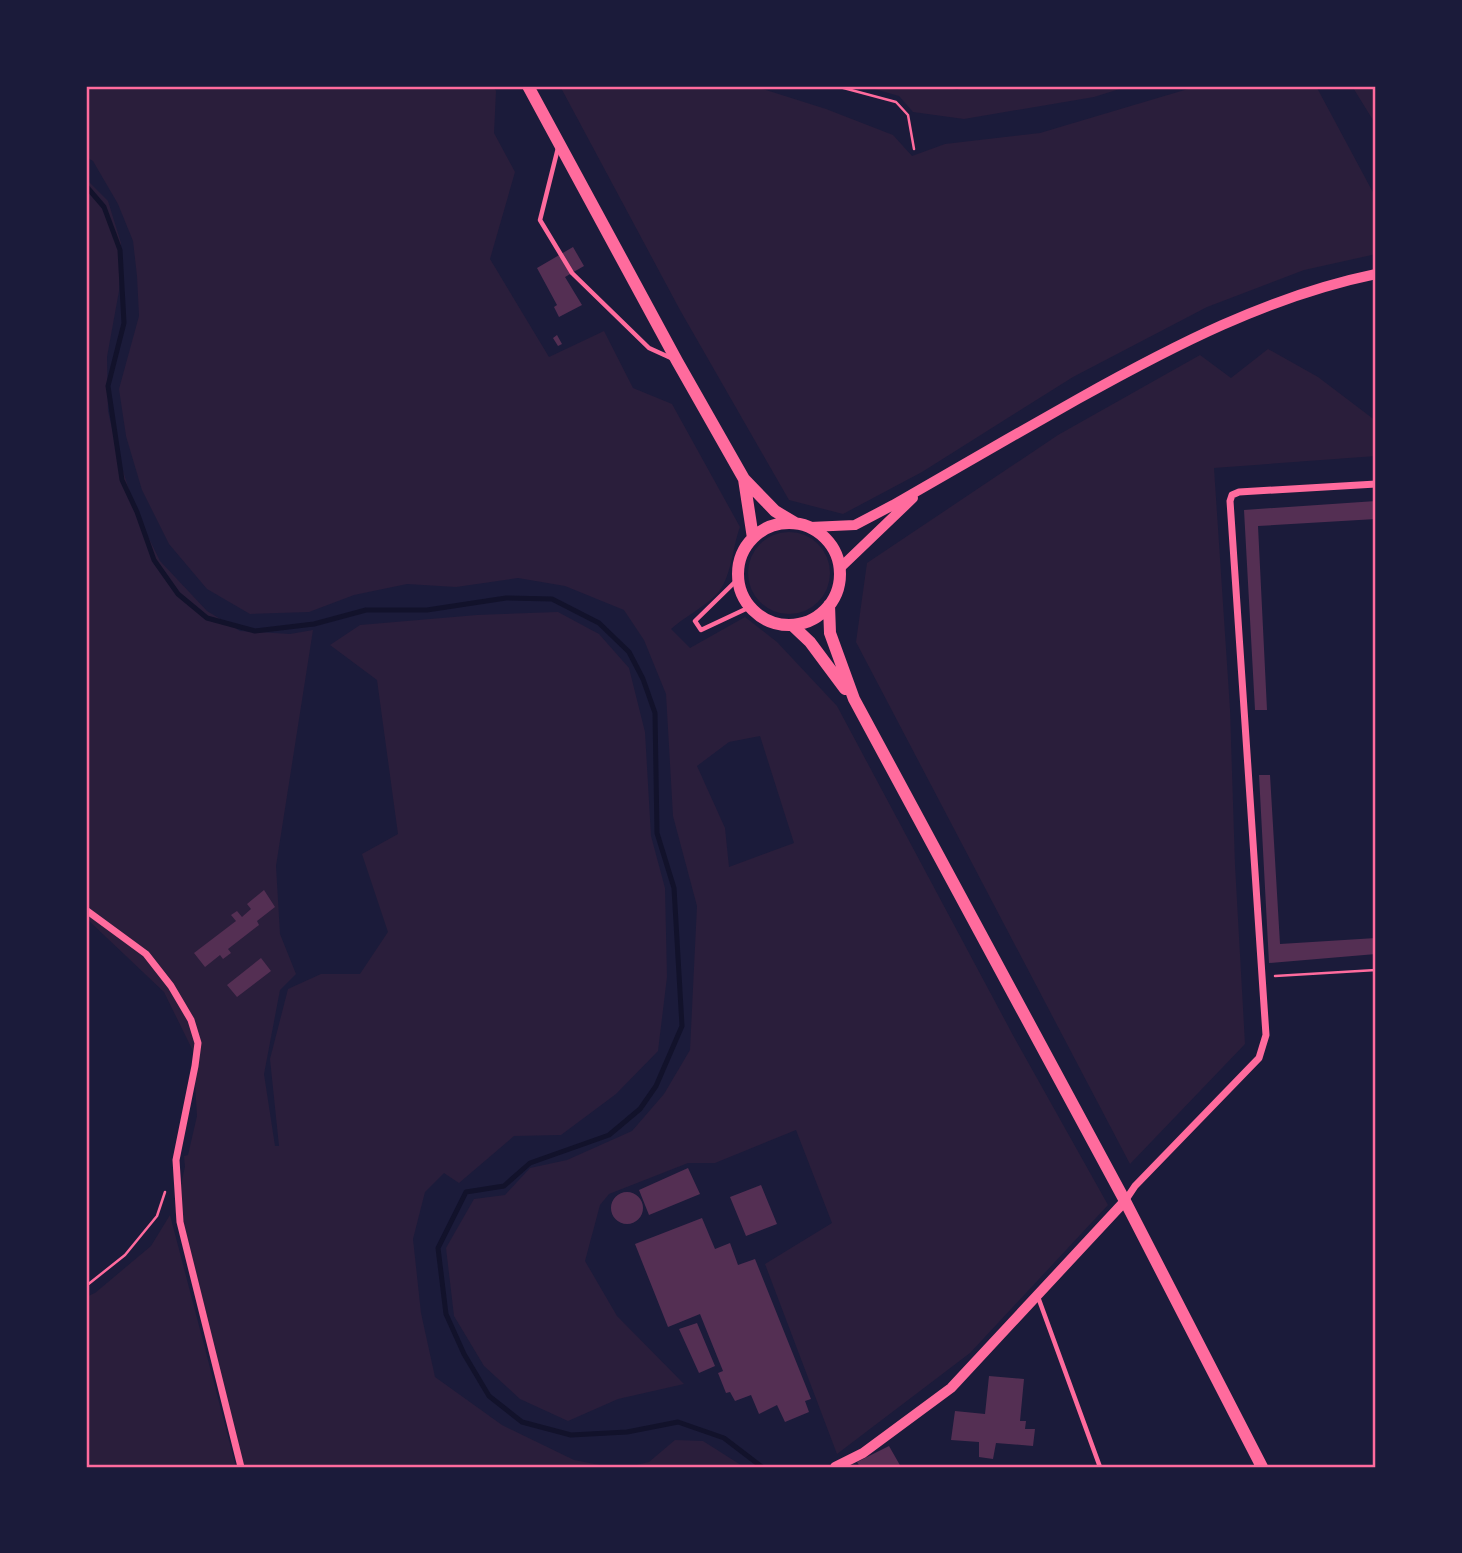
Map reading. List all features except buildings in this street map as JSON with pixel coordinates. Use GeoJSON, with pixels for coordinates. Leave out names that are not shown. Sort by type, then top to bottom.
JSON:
{"type":"FeatureCollection","features":[{"type":"Feature","properties":{"kind":"main road"},"geometry":{"type":"LineString","coordinates":[[528,86],[744,479],[775,512],[795,523],[810,527],[831,543],[837,555],[840,581],[830,606],[830,633],[854,699],[1125,1201],[1262,1467]]}},
{"type":"Feature","properties":{"kind":"main road"},"geometry":{"type":"LineString","coordinates":[[744,479],[753,538]]}},
{"type":"Feature","properties":{"kind":"main road"},"geometry":{"type":"LineString","coordinates":[[795,523],[772,526],[753,538],[744,550],[739,564],[738,579],[742,593],[750,607],[769,620],[792,625],[819,616],[830,606]]}},
{"type":"Feature","properties":{"kind":"main road"},"geometry":{"type":"LineString","coordinates":[[792,625],[810,642],[854,699]]}},
{"type":"Feature","properties":{"kind":"street"},"geometry":{"type":"LineString","coordinates":[[810,527],[855,525],[1165,350],[1248,312],[1335,282],[1376,274]]}},
{"type":"Feature","properties":{"kind":"street"},"geometry":{"type":"LineString","coordinates":[[835,1467],[863,1453],[951,1388],[1125,1201],[1135,1186],[1259,1058],[1266,1035],[1230,501],[1232,495],[1239,492],[1376,484]]}},
{"type":"Feature","properties":{"kind":"street"},"geometry":{"type":"LineString","coordinates":[[840,568],[925,487]]}},
{"type":"Feature","properties":{"kind":"street"},"geometry":{"type":"LineString","coordinates":[[86,910],[146,954],[171,986],[191,1020],[198,1043],[176,1160],[180,1222],[241,1467]]}},
{"type":"Feature","properties":{"kind":"lane"},"geometry":{"type":"LineString","coordinates":[[559,144],[540,220],[572,274],[649,348],[677,361]]}},
{"type":"Feature","properties":{"kind":"lane"},"geometry":{"type":"LineString","coordinates":[[738,579],[695,621],[701,630],[750,607]]}},
{"type":"Feature","properties":{"kind":"lane"},"geometry":{"type":"LineString","coordinates":[[1038,1296],[1100,1467]]}},
{"type":"Feature","properties":{"kind":"path"},"geometry":{"type":"LineString","coordinates":[[836,86],[896,102],[908,115],[914,149]]}},
{"type":"Feature","properties":{"kind":"path"},"geometry":{"type":"LineString","coordinates":[[1262,977],[1376,970]]}},
{"type":"Feature","properties":{"kind":"path"},"geometry":{"type":"LineString","coordinates":[[86,1286],[125,1255],[157,1216],[176,1160]]}},
{"type":"Feature","properties":{"kind":"shaded area"},"geometry":{"type":"Polygon","coordinates":[[[86,86],[493,86],[496,91],[494,133],[515,172],[490,259],[549,357],[604,331],[633,388],[672,404],[740,527],[729,572],[721,588],[711,600],[671,629],[690,648],[745,617],[777,642],[837,706],[1015,1039],[1108,1205],[970,1353],[837,1454],[765,1264],[832,1223],[796,1130],[715,1163],[688,1163],[609,1194],[600,1205],[585,1261],[617,1316],[684,1384],[618,1399],[568,1421],[520,1399],[484,1366],[454,1316],[446,1248],[474,1199],[505,1195],[530,1168],[567,1160],[632,1131],[664,1094],[690,1050],[697,906],[673,816],[666,694],[644,640],[624,610],[565,586],[518,578],[456,587],[407,584],[354,595],[309,612],[250,614],[207,589],[169,544],[142,490],[126,436],[119,389],[139,316],[133,241],[118,204],[93,161],[86,157],[86,86]],[[760,736],[729,742],[697,766],[725,828],[729,867],[794,843],[760,736]]]}},
{"type":"Feature","properties":{"kind":"shaded area"},"geometry":{"type":"Polygon","coordinates":[[[560,86],[753,86],[826,109],[893,135],[912,156],[945,144],[1040,133],[1198,86],[1316,86],[1376,198],[1376,254],[1304,270],[1207,307],[1073,377],[922,472],[843,514],[789,500],[680,310],[560,86]]]}},
{"type":"Feature","properties":{"kind":"shaded area"},"geometry":{"type":"Polygon","coordinates":[[[864,86],[941,86],[957,90],[967,86],[1129,86],[1094,97],[964,119],[913,112],[899,96],[864,86]]]}},
{"type":"Feature","properties":{"kind":"shaded area"},"geometry":{"type":"Polygon","coordinates":[[[1352,86],[1376,86],[1376,125],[1352,86]]]}},
{"type":"Feature","properties":{"kind":"shaded area"},"geometry":{"type":"Polygon","coordinates":[[[86,179],[108,201],[121,243],[119,291],[107,357],[108,411],[119,459],[137,514],[160,561],[207,611],[240,631],[290,634],[313,630],[276,866],[280,934],[296,974],[280,990],[264,1074],[275,1146],[279,1146],[270,1059],[288,989],[321,974],[360,974],[388,932],[362,854],[398,834],[377,680],[330,645],[360,625],[477,615],[558,612],[599,634],[629,668],[645,732],[651,836],[665,888],[667,977],[658,1051],[616,1094],[561,1135],[514,1136],[459,1183],[444,1173],[425,1192],[413,1239],[421,1313],[435,1377],[502,1425],[574,1460],[610,1467],[239,1467],[175,1212],[185,1167],[184,1156],[188,1155],[197,1116],[193,1051],[164,992],[86,918],[86,179]]]}},
{"type":"Feature","properties":{"kind":"shaded area"},"geometry":{"type":"Polygon","coordinates":[[[1268,349],[1318,377],[1376,421],[1376,456],[1214,468],[1230,709],[1245,1044],[1130,1164],[856,642],[867,563],[1058,435],[1200,355],[1231,378],[1268,349]]]}},
{"type":"Feature","properties":{"kind":"shaded area"},"geometry":{"type":"Polygon","coordinates":[[[789,532],[805,535],[818,544],[827,557],[830,573],[827,589],[818,602],[805,611],[789,614],[773,611],[760,602],[751,589],[748,573],[751,557],[760,544],[773,535],[789,532]]]}},
{"type":"Feature","properties":{"kind":"shaded area"},"geometry":{"type":"Polygon","coordinates":[[[170,1215],[236,1467],[86,1467],[86,1297],[95,1293],[151,1246],[170,1215]]]}},
{"type":"Feature","properties":{"kind":"shaded area"},"geometry":{"type":"Polygon","coordinates":[[[675,1440],[703,1441],[744,1467],[627,1467],[649,1462],[675,1440]]]}},
{"type":"Feature","properties":{"kind":"waterway"},"geometry":{"type":"LineString","coordinates":[[86,186],[104,207],[120,250],[124,323],[108,386],[122,480],[154,560],[178,594],[207,618],[255,631],[314,624],[366,610],[427,610],[506,598],[552,599],[599,623],[629,652],[643,679],[655,713],[657,833],[674,888],[682,1026],[656,1086],[640,1109],[609,1135],[530,1163],[504,1186],[466,1192],[438,1248],[446,1314],[464,1354],[489,1396],[522,1422],[571,1435],[627,1432],[678,1422],[724,1438],[762,1467]]}}]}
